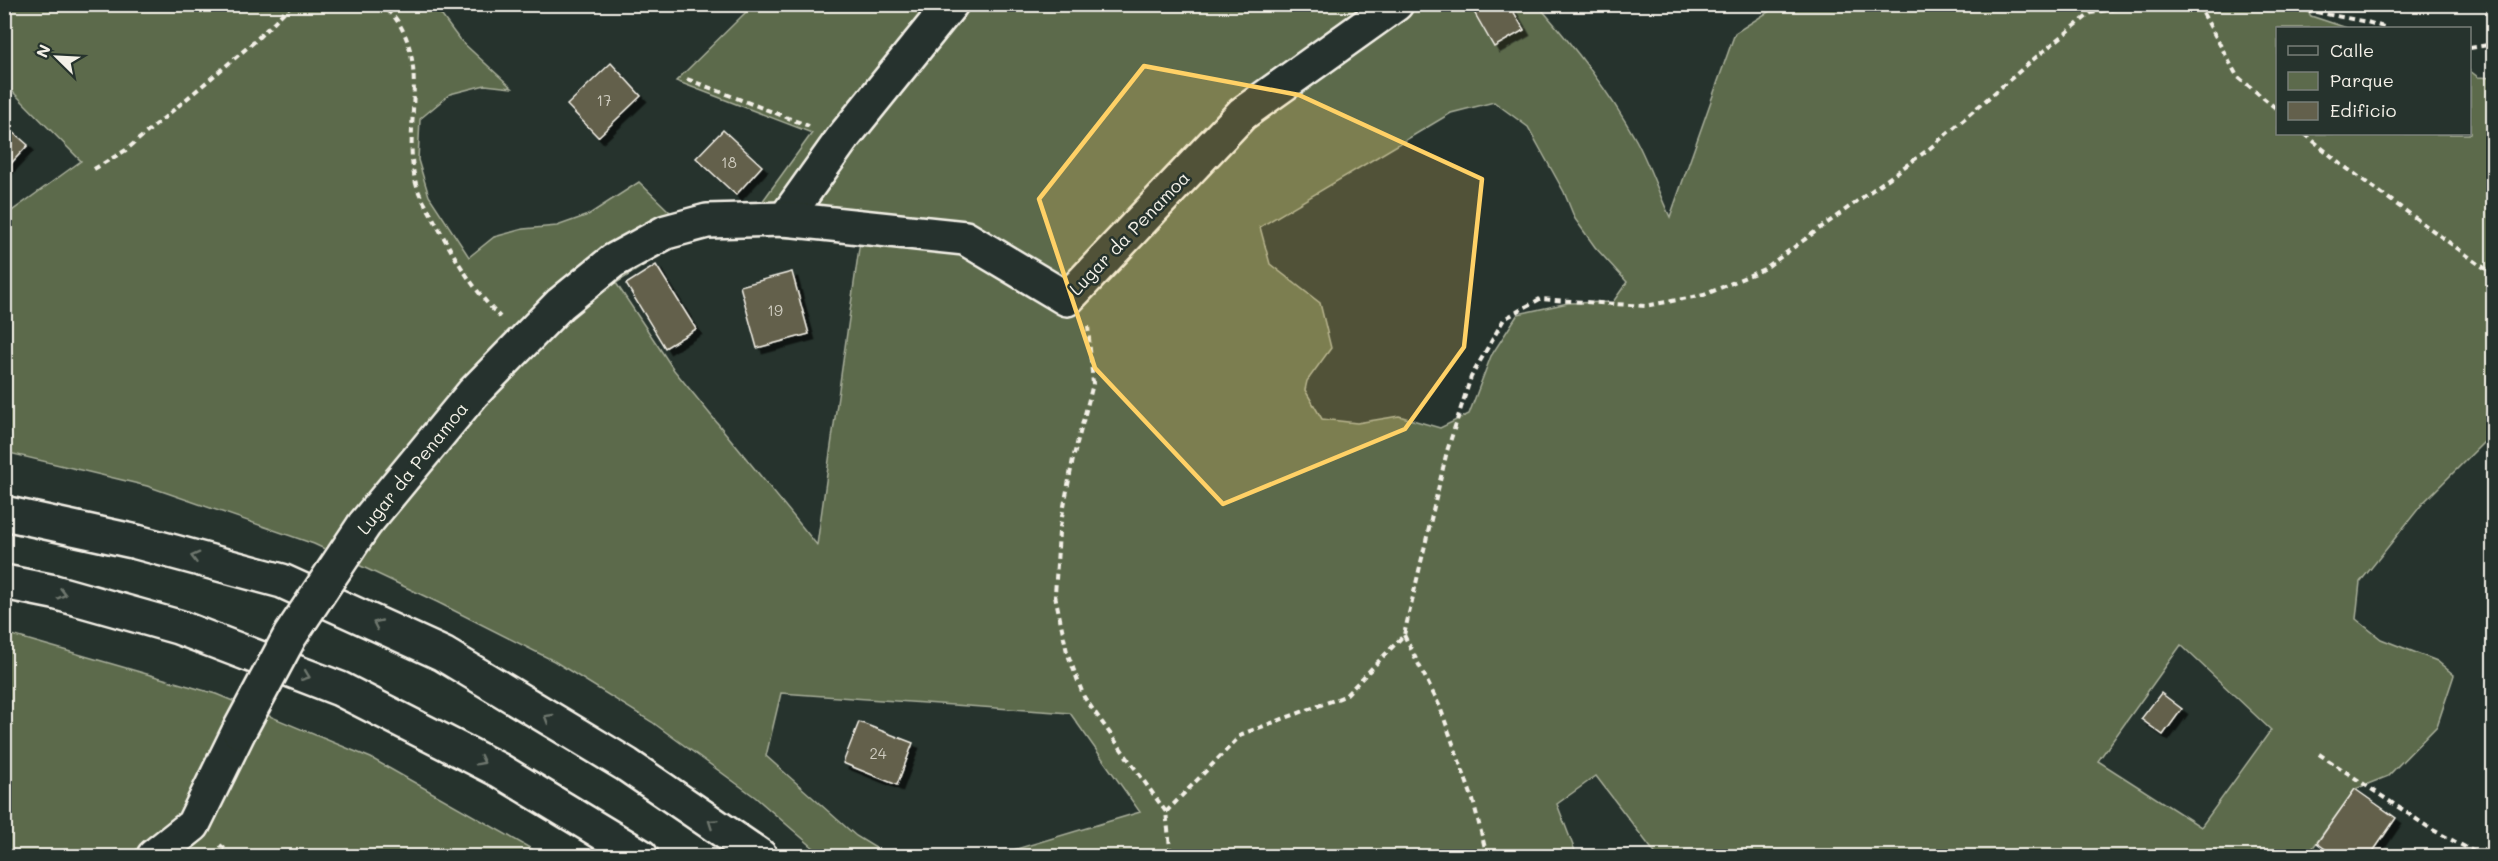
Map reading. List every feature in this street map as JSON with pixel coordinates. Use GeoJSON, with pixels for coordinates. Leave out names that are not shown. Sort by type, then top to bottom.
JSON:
{"type":"FeatureCollection","features":[{"type":"Feature","properties":{"kind":"main road"},"geometry":{"type":"LineString","coordinates":[[785,219],[842,139],[951,4]]}},
{"type":"Feature","properties":{"kind":"main road","name":"Lugar da Penamoa"},"geometry":{"type":"LineString","coordinates":[[154,856],[193,825],[239,731],[290,636],[363,525],[473,393],[560,304],[614,261],[666,232],[707,221],[785,219],[964,238],[1067,299],[1242,114],[1396,4]]}},
{"type":"Feature","properties":{"kind":"main road"},"geometry":{"type":"LineString","coordinates":[[4,513],[137,542],[282,581],[443,654],[627,765],[760,856]]}},
{"type":"Feature","properties":{"kind":"main road"},"geometry":{"type":"LineString","coordinates":[[4,582],[54,592],[178,627],[340,688],[499,771],[641,856]]}},
{"type":"Feature","properties":{"kind":"path"},"geometry":{"type":"LineString","coordinates":[[94,169],[135,143],[254,42],[292,4]]}},
{"type":"Feature","properties":{"kind":"path"},"geometry":{"type":"LineString","coordinates":[[378,4],[396,18],[409,49],[415,92],[410,138],[417,190],[446,243],[490,308],[524,341]]}},
{"type":"Feature","properties":{"kind":"path"},"geometry":{"type":"LineString","coordinates":[[1166,812],[1242,734],[1345,696],[1404,635],[1450,440],[1471,377],[1504,319],[1540,298],[1645,306],[1704,295],[1764,269],[1929,150],[2034,58],[2091,13],[2140,4]]}},
{"type":"Feature","properties":{"kind":"path"},"geometry":{"type":"LineString","coordinates":[[2198,4],[2237,76],[2276,109]]}},
{"type":"Feature","properties":{"kind":"path"},"geometry":{"type":"LineString","coordinates":[[2276,4],[2384,27]]}},
{"type":"Feature","properties":{"kind":"path"},"geometry":{"type":"LineString","coordinates":[[2471,48],[2493,44]]}},
{"type":"Feature","properties":{"kind":"path"},"geometry":{"type":"LineString","coordinates":[[687,79],[842,139]]}},
{"type":"Feature","properties":{"kind":"path"},"geometry":{"type":"LineString","coordinates":[[2306,135],[2342,164],[2490,270],[2493,275]]}},
{"type":"Feature","properties":{"kind":"path"},"geometry":{"type":"LineString","coordinates":[[1067,299],[1089,328],[1093,384],[1073,459],[1059,532],[1055,595],[1067,652],[1084,696],[1166,812],[1171,856]]}},
{"type":"Feature","properties":{"kind":"path"},"geometry":{"type":"LineString","coordinates":[[1404,635],[1440,707],[1473,800],[1487,856]]}},
{"type":"Feature","properties":{"kind":"path"},"geometry":{"type":"LineString","coordinates":[[2319,754],[2431,829],[2482,856]]}},
{"type":"Feature","properties":{"kind":"path"},"geometry":{"type":"LineString","coordinates":[[4,849],[19,856]]}},
{"type":"Feature","properties":{"kind":"highlighted area"},"geometry":{"type":"Polygon","coordinates":[[[1144,66],[1299,95],[1482,179],[1464,347],[1405,429],[1223,504],[1095,368],[1039,199],[1144,66]]]}},
{"type":"Feature","properties":{"kind":"green space"},"geometry":{"type":"Polygon","coordinates":[[[4,5],[434,5],[459,39],[512,88],[485,85],[450,94],[420,119],[418,160],[429,196],[469,257],[494,237],[523,229],[557,226],[588,215],[639,182],[671,213],[762,202],[812,133],[676,81],[745,13],[757,5],[1538,5],[1590,70],[1626,122],[1641,149],[1670,217],[1735,33],[1779,5],[2303,5],[2311,16],[2344,27],[2276,27],[2276,135],[2471,135],[2471,72],[2478,77],[2493,78],[2493,433],[2423,503],[2360,582],[2356,619],[2381,639],[2437,661],[2454,675],[2437,726],[2388,776],[2355,789],[2307,856],[1657,856],[1596,776],[1557,804],[1577,856],[993,856],[1140,812],[1070,713],[781,693],[766,756],[856,836],[889,856],[823,856],[755,797],[652,722],[554,661],[437,602],[314,544],[147,486],[5,452],[5,216],[81,161],[13,92],[5,87],[4,5]],[[1494,102],[1451,113],[1260,227],[1270,264],[1320,303],[1331,348],[1307,381],[1305,390],[1322,419],[1357,423],[1399,416],[1440,428],[1469,414],[1491,356],[1518,314],[1568,303],[1613,302],[1627,282],[1595,247],[1575,219],[1564,192],[1528,127],[1494,102]],[[693,234],[616,283],[674,370],[817,545],[860,241],[693,234]],[[2181,645],[2098,761],[2201,827],[2271,730],[2181,645]]]}},
{"type":"Feature","properties":{"kind":"green space"},"geometry":{"type":"Polygon","coordinates":[[[5,633],[216,694],[371,758],[544,856],[5,856],[5,633]]]}},
{"type":"Feature","properties":{"kind":"building"},"geometry":{"type":"Polygon","coordinates":[[[1509,4],[1524,30],[1494,47],[1470,5],[1509,4]]]}},
{"type":"Feature","properties":{"kind":"building"},"geometry":{"type":"Polygon","coordinates":[[[611,63],[641,96],[598,137],[567,105],[611,63]]]}},
{"type":"Feature","properties":{"kind":"building"},"geometry":{"type":"Polygon","coordinates":[[[4,124],[28,145],[4,171],[4,124]]]}},
{"type":"Feature","properties":{"kind":"building"},"geometry":{"type":"Polygon","coordinates":[[[723,130],[762,166],[736,195],[696,158],[723,130]]]}},
{"type":"Feature","properties":{"kind":"building"},"geometry":{"type":"Polygon","coordinates":[[[656,265],[696,329],[665,348],[626,284],[656,265]]]}},
{"type":"Feature","properties":{"kind":"building"},"geometry":{"type":"Polygon","coordinates":[[[792,272],[809,334],[757,348],[740,286],[792,272]]]}},
{"type":"Feature","properties":{"kind":"building"},"geometry":{"type":"Polygon","coordinates":[[[2161,693],[2182,709],[2163,735],[2141,719],[2161,693]]]}},
{"type":"Feature","properties":{"kind":"building"},"geometry":{"type":"Polygon","coordinates":[[[859,722],[913,743],[897,785],[843,763],[859,722]]]}},
{"type":"Feature","properties":{"kind":"building"},"geometry":{"type":"Polygon","coordinates":[[[2355,789],[2396,818],[2370,856],[2335,856],[2317,843],[2355,789]]]}}]}
